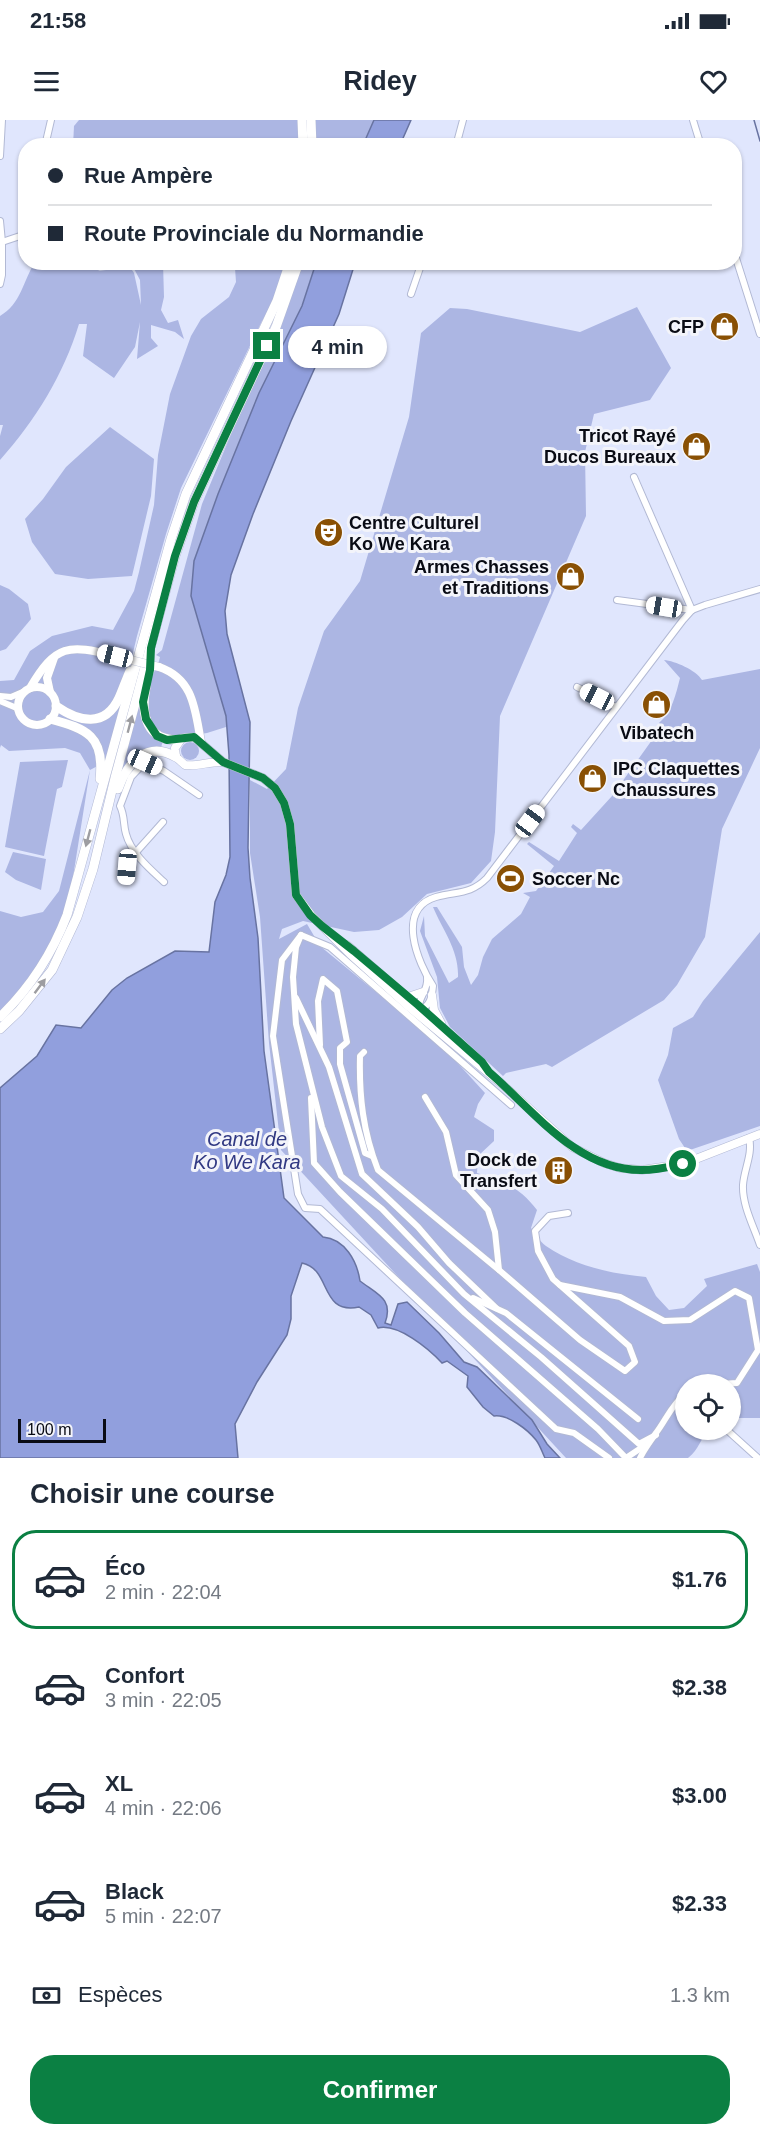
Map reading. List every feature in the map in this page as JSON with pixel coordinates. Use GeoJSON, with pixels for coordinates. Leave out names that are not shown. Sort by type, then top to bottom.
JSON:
{"type":"FeatureCollection","features":[{"type":"Feature","properties":{"kind":"highway"},"geometry":{"type":"LineString","coordinates":[[302,120],[303,138]]}},
{"type":"Feature","properties":{"kind":"highway"},"geometry":{"type":"LineString","coordinates":[[311,120],[312,138]]}},
{"type":"Feature","properties":{"kind":"highway"},"geometry":{"type":"LineString","coordinates":[[0,1029],[19,1011],[52,970],[69,937],[93,869],[111,803],[171,539],[186,494],[267,324],[287,270]]}},
{"type":"Feature","properties":{"kind":"highway"},"geometry":{"type":"LineString","coordinates":[[0,1017],[30,984],[59,934],[67,915],[96,810],[146,647],[194,502],[276,327],[296,270]]}},
{"type":"Feature","properties":{"kind":"highway"},"geometry":{"type":"LineString","coordinates":[[56,706],[70,716],[82,720],[96,719],[108,714],[119,699],[146,647]]}},
{"type":"Feature","properties":{"kind":"highway"},"geometry":{"type":"LineString","coordinates":[[146,647],[150,670],[143,702],[146,719],[157,736],[167,740],[183,738]]}},
{"type":"Feature","properties":{"kind":"highway"},"geometry":{"type":"LineString","coordinates":[[50,719],[74,726],[89,734],[98,746],[101,768],[96,810]]}},
{"type":"Feature","properties":{"kind":"highway"},"geometry":{"type":"LineString","coordinates":[[111,803],[129,764],[142,760],[154,751],[166,752],[176,757]]}},
{"type":"Feature","properties":{"kind":"main road"},"geometry":{"type":"LineString","coordinates":[[54,657],[47,678],[56,706],[50,719],[42,724],[32,723],[22,717],[19,701],[44,664],[54,657],[71,648],[85,648],[159,667],[172,672],[183,681],[191,695],[202,744],[203,758],[197,764]]}},
{"type":"Feature","properties":{"kind":"main road"},"geometry":{"type":"LineString","coordinates":[[27,690],[41,687],[50,692]]}},
{"type":"Feature","properties":{"kind":"main road"},"geometry":{"type":"LineString","coordinates":[[196,711],[191,731],[175,748],[176,757],[185,765],[226,764],[263,778],[275,788],[284,803],[290,824],[296,895],[322,926],[372,973],[489,1072],[572,1147],[588,1156],[620,1168],[642,1170],[683,1164],[760,1134]]}},
{"type":"Feature","properties":{"kind":"main road"},"geometry":{"type":"LineString","coordinates":[[183,738],[194,737],[226,764]]}},
{"type":"Feature","properties":{"kind":"main road"},"geometry":{"type":"LineString","coordinates":[[322,926],[408,997],[482,1062],[489,1072]]}},
{"type":"Feature","properties":{"kind":"main road"},"geometry":{"type":"LineString","coordinates":[[408,997],[423,992]]}},
{"type":"Feature","properties":{"kind":"main road"},"geometry":{"type":"LineString","coordinates":[[432,995],[434,1010],[447,1032]]}},
{"type":"Feature","properties":{"kind":"street"},"geometry":{"type":"LineString","coordinates":[[0,156],[2,120]]}},
{"type":"Feature","properties":{"kind":"street"},"geometry":{"type":"LineString","coordinates":[[458,138],[463,120]]}},
{"type":"Feature","properties":{"kind":"street"},"geometry":{"type":"LineString","coordinates":[[693,120],[699,138]]}},
{"type":"Feature","properties":{"kind":"street"},"geometry":{"type":"LineString","coordinates":[[48,138],[53,122]]}},
{"type":"Feature","properties":{"kind":"street"},"geometry":{"type":"LineString","coordinates":[[0,220],[2,242],[0,284]]}},
{"type":"Feature","properties":{"kind":"street"},"geometry":{"type":"LineString","coordinates":[[2,242],[18,237]]}},
{"type":"Feature","properties":{"kind":"street"},"geometry":{"type":"LineString","coordinates":[[411,294],[419,270]]}},
{"type":"Feature","properties":{"kind":"street"},"geometry":{"type":"LineString","coordinates":[[740,270],[760,334]]}},
{"type":"Feature","properties":{"kind":"street"},"geometry":{"type":"LineString","coordinates":[[634,477],[693,610]]}},
{"type":"Feature","properties":{"kind":"street"},"geometry":{"type":"LineString","coordinates":[[420,1008],[423,992],[428,985],[411,928],[419,908],[435,897],[469,891],[488,878],[616,707],[693,610],[760,589]]}},
{"type":"Feature","properties":{"kind":"street"},"geometry":{"type":"LineString","coordinates":[[617,600],[693,610]]}},
{"type":"Feature","properties":{"kind":"street"},"geometry":{"type":"LineString","coordinates":[[577,687],[616,707]]}},
{"type":"Feature","properties":{"kind":"street"},"geometry":{"type":"LineString","coordinates":[[0,696],[11,697],[27,690]]}},
{"type":"Feature","properties":{"kind":"street"},"geometry":{"type":"LineString","coordinates":[[0,701],[19,709]]}},
{"type":"Feature","properties":{"kind":"street"},"geometry":{"type":"LineString","coordinates":[[164,882],[136,853],[126,835],[125,816],[120,806],[131,777],[142,760],[164,771],[199,795]]}},
{"type":"Feature","properties":{"kind":"street"},"geometry":{"type":"LineString","coordinates":[[126,881],[129,860],[163,822]]}},
{"type":"Feature","properties":{"kind":"street"},"geometry":{"type":"LineString","coordinates":[[301,935],[296,946],[293,977],[296,1024],[322,1127],[341,1176],[382,1209],[464,1294],[541,1357],[639,1444],[653,1437]]}},
{"type":"Feature","properties":{"kind":"street"},"geometry":{"type":"LineString","coordinates":[[301,935],[330,947],[511,1105]]}},
{"type":"Feature","properties":{"kind":"street"},"geometry":{"type":"LineString","coordinates":[[301,935],[282,960],[273,1036],[298,1194],[305,1208],[320,1209],[556,1429],[574,1433],[609,1458]]}},
{"type":"Feature","properties":{"kind":"street"},"geometry":{"type":"LineString","coordinates":[[372,973],[420,1008],[426,1020]]}},
{"type":"Feature","properties":{"kind":"street"},"geometry":{"type":"LineString","coordinates":[[420,1008],[430,1002],[432,995],[433,986],[427,977]]}},
{"type":"Feature","properties":{"kind":"street"},"geometry":{"type":"LineString","coordinates":[[320,1048],[318,1001],[323,979],[337,991],[347,1042],[340,1048],[340,1064],[366,1153],[372,1156]]}},
{"type":"Feature","properties":{"kind":"street"},"geometry":{"type":"LineString","coordinates":[[294,994],[328,1067],[362,1173],[496,1308]]}},
{"type":"Feature","properties":{"kind":"street"},"geometry":{"type":"LineString","coordinates":[[364,1052],[360,1056],[363,1124],[378,1170],[580,1340],[625,1371],[635,1362],[629,1346],[553,1279],[538,1251],[536,1231],[549,1216],[568,1213]]}},
{"type":"Feature","properties":{"kind":"street"},"geometry":{"type":"LineString","coordinates":[[311,1084],[314,1163],[340,1192],[465,1313],[598,1429],[626,1458],[653,1437]]}},
{"type":"Feature","properties":{"kind":"street"},"geometry":{"type":"LineString","coordinates":[[425,1097],[446,1132],[456,1175],[488,1210],[495,1232],[499,1270]]}},
{"type":"Feature","properties":{"kind":"street"},"geometry":{"type":"LineString","coordinates":[[749,1138],[750,1151],[743,1197],[760,1245]]}},
{"type":"Feature","properties":{"kind":"street"},"geometry":{"type":"LineString","coordinates":[[560,1285],[620,1297],[664,1321],[690,1320],[735,1291],[749,1298],[758,1350],[741,1377]]}},
{"type":"Feature","properties":{"kind":"street"},"geometry":{"type":"LineString","coordinates":[[464,1294],[506,1313],[638,1419]]}},
{"type":"Feature","properties":{"kind":"street"},"geometry":{"type":"LineString","coordinates":[[640,1458],[675,1403]]}},
{"type":"Feature","properties":{"kind":"street"},"geometry":{"type":"LineString","coordinates":[[738,1440],[758,1458]]}},
{"type":"Feature","properties":{"kind":"shaded area"},"geometry":{"type":"Polygon","coordinates":[[[79,120],[302,120],[303,138],[73,138],[74,126],[79,120]]]}},
{"type":"Feature","properties":{"kind":"shaded area"},"geometry":{"type":"Polygon","coordinates":[[[311,120],[374,120],[366,138],[312,138],[311,120]]]}},
{"type":"Feature","properties":{"kind":"shaded area"},"geometry":{"type":"Polygon","coordinates":[[[31,270],[132,270],[141,305],[140,280],[135,270],[163,270],[164,297],[161,310],[168,323],[178,320],[184,339],[175,332],[151,325],[151,338],[158,346],[137,359],[140,322],[135,347],[114,378],[83,356],[87,324],[79,324],[57,379],[25,429],[0,460],[0,436],[3,425],[0,425],[0,316],[17,299],[31,270]]]}},
{"type":"Feature","properties":{"kind":"shaded area"},"geometry":{"type":"Polygon","coordinates":[[[235,270],[288,270],[277,301],[262,321],[181,488],[137,636],[107,761],[90,770],[80,753],[65,748],[9,751],[1,745],[0,748],[0,681],[14,680],[30,651],[52,636],[92,626],[113,630],[134,591],[154,505],[158,455],[170,394],[191,336],[201,319],[229,297],[236,282],[235,270]]]}},
{"type":"Feature","properties":{"kind":"shaded area"},"geometry":{"type":"Polygon","coordinates":[[[297,270],[314,270],[302,306],[259,393],[194,561],[213,667],[226,716],[226,727],[207,733],[163,740],[161,748],[120,774],[137,711],[159,661],[160,657],[156,655],[162,650],[202,504],[285,304],[297,270]]]}},
{"type":"Feature","properties":{"kind":"shaded area"},"geometry":{"type":"Polygon","coordinates":[[[637,307],[671,368],[650,400],[594,414],[585,452],[586,516],[500,716],[495,832],[491,861],[471,883],[427,894],[402,917],[379,930],[354,932],[303,921],[282,929],[279,939],[307,924],[320,946],[443,1047],[485,1093],[474,1117],[494,1130],[494,1141],[478,1156],[477,1173],[510,1186],[524,1195],[537,1210],[531,1228],[546,1246],[581,1264],[620,1274],[646,1277],[656,1296],[669,1310],[684,1308],[707,1286],[704,1279],[757,1264],[760,1272],[760,1418],[741,1418],[741,1374],[675,1374],[675,1440],[702,1440],[688,1458],[566,1458],[281,1150],[269,1043],[260,917],[250,853],[250,780],[267,789],[286,769],[298,708],[324,631],[360,581],[409,417],[421,333],[450,308],[467,309],[580,332],[637,307]]]}},
{"type":"Feature","properties":{"kind":"shaded area"},"geometry":{"type":"Polygon","coordinates":[[[110,427],[154,459],[151,496],[132,576],[88,579],[55,574],[32,542],[25,519],[66,467],[110,427]]]}},
{"type":"Feature","properties":{"kind":"shaded area"},"geometry":{"type":"Polygon","coordinates":[[[0,585],[28,604],[31,619],[6,649],[0,651],[0,585]]]}},
{"type":"Feature","properties":{"kind":"shaded area"},"geometry":{"type":"Polygon","coordinates":[[[664,660],[685,667],[702,680],[760,669],[760,748],[722,829],[705,937],[677,985],[664,1000],[552,1067],[546,1064],[506,1073],[503,1076],[450,1027],[440,1008],[437,977],[420,931],[424,916],[425,936],[449,983],[458,977],[458,967],[450,941],[433,907],[437,907],[462,947],[464,967],[471,985],[478,975],[483,957],[492,939],[521,914],[530,897],[523,893],[536,891],[554,866],[527,844],[529,842],[559,861],[577,833],[571,827],[573,824],[581,830],[612,796],[662,726],[659,723],[670,708],[680,678],[664,660]]]}},
{"type":"Feature","properties":{"kind":"shaded area"},"geometry":{"type":"Polygon","coordinates":[[[186,742],[194,742],[199,747],[197,758],[186,760],[181,755],[181,747],[186,742]]]}},
{"type":"Feature","properties":{"kind":"shaded area"},"geometry":{"type":"Polygon","coordinates":[[[68,760],[62,787],[57,789],[44,856],[5,847],[20,762],[68,760]]]}},
{"type":"Feature","properties":{"kind":"shaded area"},"geometry":{"type":"Polygon","coordinates":[[[90,770],[67,915],[41,968],[0,1017],[0,911],[21,917],[43,912],[59,891],[90,770]]]}},
{"type":"Feature","properties":{"kind":"shaded area"},"geometry":{"type":"Polygon","coordinates":[[[13,852],[46,859],[41,890],[16,880],[5,872],[13,852]]]}},
{"type":"Feature","properties":{"kind":"shaded area"},"geometry":{"type":"Polygon","coordinates":[[[760,932],[760,1126],[687,1151],[679,1139],[658,1080],[668,1055],[673,1028],[693,1017],[703,1001],[760,932]]]}},
{"type":"Feature","properties":{"kind":"water"},"geometry":{"type":"Polygon","coordinates":[[[374,120],[411,120],[403,138],[366,138],[374,120]]]}},
{"type":"Feature","properties":{"kind":"water","name":"Canal de Ko We Kara"},"geometry":{"type":"Polygon","coordinates":[[[314,270],[353,270],[339,314],[291,421],[253,514],[231,575],[225,611],[227,634],[250,722],[248,848],[250,878],[258,938],[264,1051],[284,1198],[323,1237],[338,1242],[349,1252],[360,1281],[386,1303],[385,1323],[391,1325],[398,1304],[407,1302],[439,1333],[464,1362],[477,1367],[532,1420],[547,1444],[560,1458],[545,1458],[536,1440],[523,1427],[511,1420],[494,1416],[483,1407],[467,1387],[468,1376],[447,1361],[442,1363],[421,1344],[404,1333],[386,1327],[378,1328],[371,1315],[359,1307],[346,1308],[337,1304],[331,1298],[318,1274],[311,1267],[302,1263],[291,1296],[291,1319],[287,1335],[257,1382],[235,1424],[238,1458],[0,1458],[0,1088],[37,1056],[56,1025],[81,1028],[112,990],[127,978],[175,951],[209,952],[215,902],[226,875],[230,857],[229,755],[226,716],[191,596],[194,561],[259,393],[302,306],[314,270]]]}},
{"type":"Feature","properties":{"kind":"waterway"},"geometry":{"type":"LineString","coordinates":[[754,120],[760,141]]}},
{"type":"Feature","properties":{"kind":"place","name":"CFP"},"geometry":{"type":"Point","coordinates":[725,327]}},
{"type":"Feature","properties":{"kind":"place","name":"Tricot Rayé Ducos Bureaux"},"geometry":{"type":"Point","coordinates":[697,446]}},
{"type":"Feature","properties":{"kind":"place","name":"Centre Culturel Ko We Kara"},"geometry":{"type":"Point","coordinates":[328,533]}},
{"type":"Feature","properties":{"kind":"place","name":"Armes Chasses et Traditions"},"geometry":{"type":"Point","coordinates":[570,577]}},
{"type":"Feature","properties":{"kind":"place","name":"Vibatech"},"geometry":{"type":"Point","coordinates":[657,704]}},
{"type":"Feature","properties":{"kind":"place","name":"IPC Claquettes Chaussures"},"geometry":{"type":"Point","coordinates":[592,779]}},
{"type":"Feature","properties":{"kind":"place","name":"Soccer Nc"},"geometry":{"type":"Point","coordinates":[511,879]}},
{"type":"Feature","properties":{"kind":"place","name":"Dock de Transfert"},"geometry":{"type":"Point","coordinates":[558,1170]}},
{"type":"Feature","properties":{"kind":"route"},"geometry":{"type":"LineString","coordinates":[[267,346],[194,502],[175,556],[151,648],[150,670],[143,702],[146,719],[151,729],[157,736],[167,740],[194,737],[223,762],[263,778],[275,788],[284,803],[290,824],[296,895],[310,915],[418,1005],[572,1147],[604,1163],[631,1170],[662,1169],[683,1164]]}}]}
